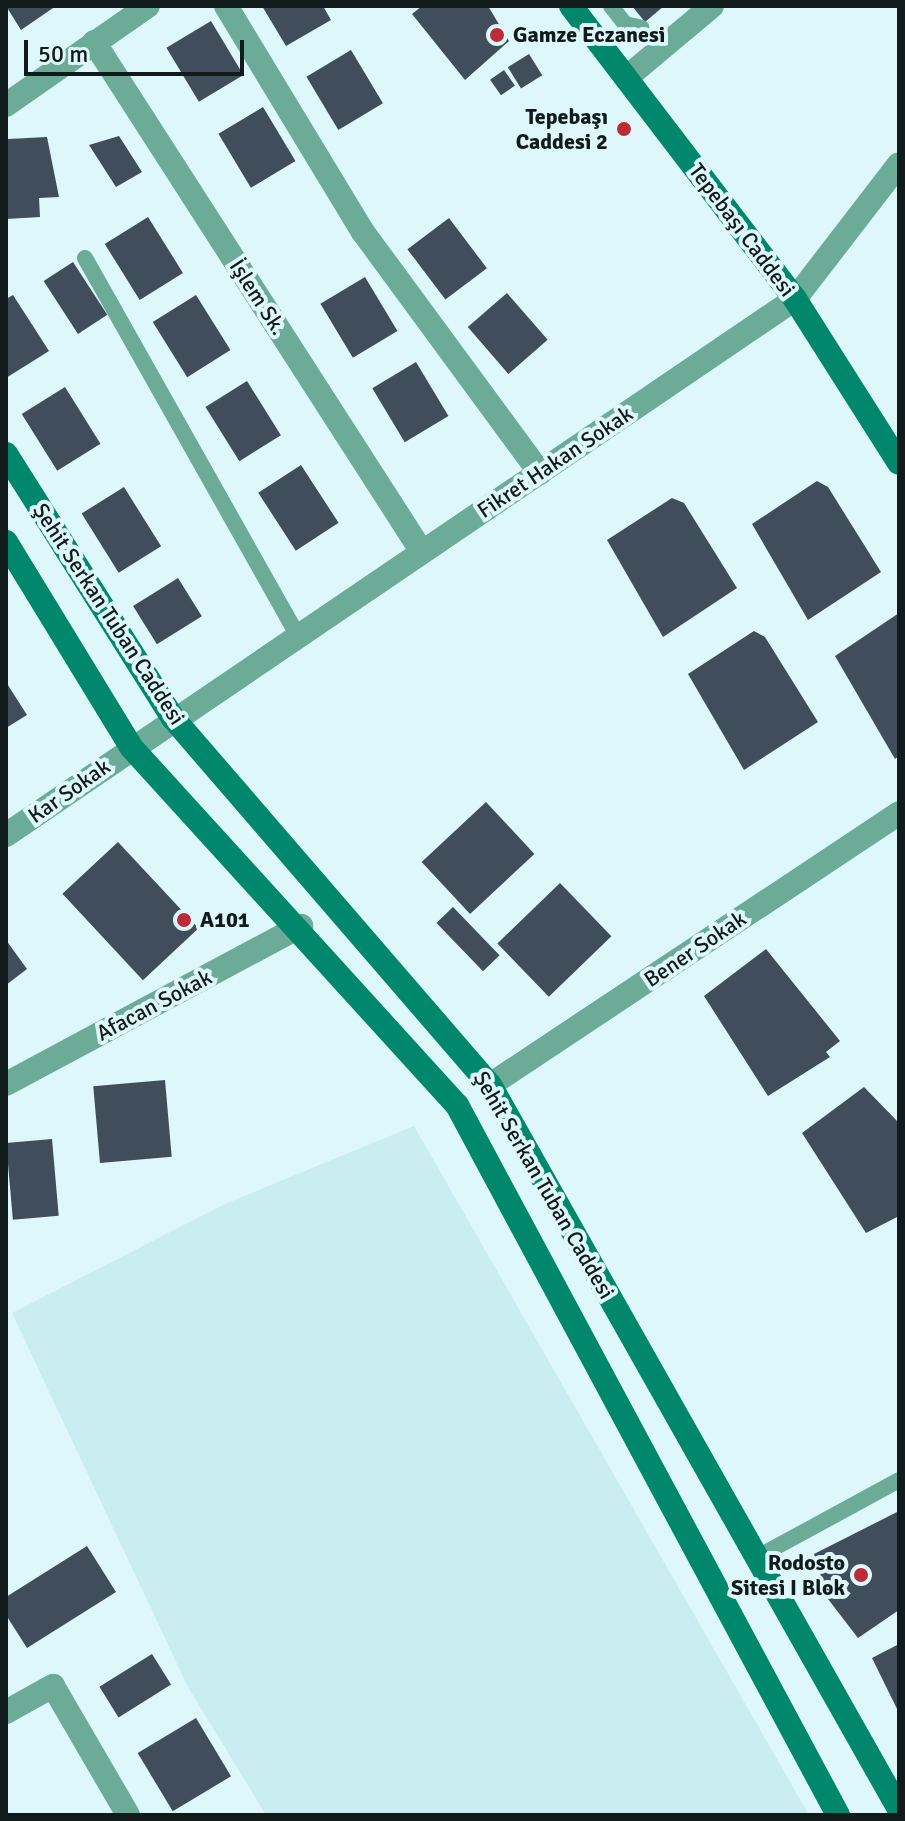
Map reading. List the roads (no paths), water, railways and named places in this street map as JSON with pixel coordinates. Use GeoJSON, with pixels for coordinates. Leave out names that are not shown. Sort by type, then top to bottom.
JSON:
{"type":"FeatureCollection","features":[{"type":"Feature","properties":{"kind":"main road","name":"Tepebaşı Caddesi"},"geometry":{"type":"LineString","coordinates":[[571,6],[795,299],[899,463]]}},
{"type":"Feature","properties":{"kind":"main road","name":"Şehit Serkan Tuban Caddesi"},"geometry":{"type":"LineString","coordinates":[[6,454],[173,718],[490,1085],[899,1809]]}},
{"type":"Feature","properties":{"kind":"main road","name":"Şehit Serkan Tuban Caddesi"},"geometry":{"type":"LineString","coordinates":[[6,542],[131,747],[301,926],[457,1105],[838,1815]]}},
{"type":"Feature","properties":{"kind":"street"},"geometry":{"type":"LineString","coordinates":[[6,105],[148,6]]}},
{"type":"Feature","properties":{"kind":"street"},"geometry":{"type":"LineString","coordinates":[[226,6],[363,232],[540,473]]}},
{"type":"Feature","properties":{"kind":"street"},"geometry":{"type":"LineString","coordinates":[[626,78],[712,6]]}},
{"type":"Feature","properties":{"kind":"street","name":"İşlem Sk."},"geometry":{"type":"LineString","coordinates":[[94,42],[422,552]]}},
{"type":"Feature","properties":{"kind":"street","name":"Fikret Hakan Sokak"},"geometry":{"type":"LineString","coordinates":[[173,718],[795,299],[899,164]]}},
{"type":"Feature","properties":{"kind":"street","name":"Kar Sokak"},"geometry":{"type":"LineString","coordinates":[[6,835],[173,718]]}},
{"type":"Feature","properties":{"kind":"street","name":"Bener Sokak"},"geometry":{"type":"LineString","coordinates":[[490,1085],[899,813]]}},
{"type":"Feature","properties":{"kind":"street","name":"Afacan Sokak"},"geometry":{"type":"LineString","coordinates":[[6,1084],[301,926]]}},
{"type":"Feature","properties":{"kind":"street"},"geometry":{"type":"LineString","coordinates":[[6,1712],[53,1686],[128,1815]]}},
{"type":"Feature","properties":{"kind":"lane"},"geometry":{"type":"LineString","coordinates":[[611,6],[625,24],[642,28]]}},
{"type":"Feature","properties":{"kind":"lane"},"geometry":{"type":"LineString","coordinates":[[85,258],[297,635]]}},
{"type":"Feature","properties":{"kind":"lane"},"geometry":{"type":"LineString","coordinates":[[756,1558],[899,1480]]}},
{"type":"Feature","properties":{"kind":"place","name":"Gamze Eczanesi"},"geometry":{"type":"Point","coordinates":[497,35]}},
{"type":"Feature","properties":{"kind":"place","name":"Tepebaşı Caddesi 2"},"geometry":{"type":"Point","coordinates":[624,129]}},
{"type":"Feature","properties":{"kind":"place","name":"A101"},"geometry":{"type":"Point","coordinates":[184,920]}},
{"type":"Feature","properties":{"kind":"place","name":"Rodosto Sitesi I Blok"},"geometry":{"type":"Point","coordinates":[861,1575]}}]}
